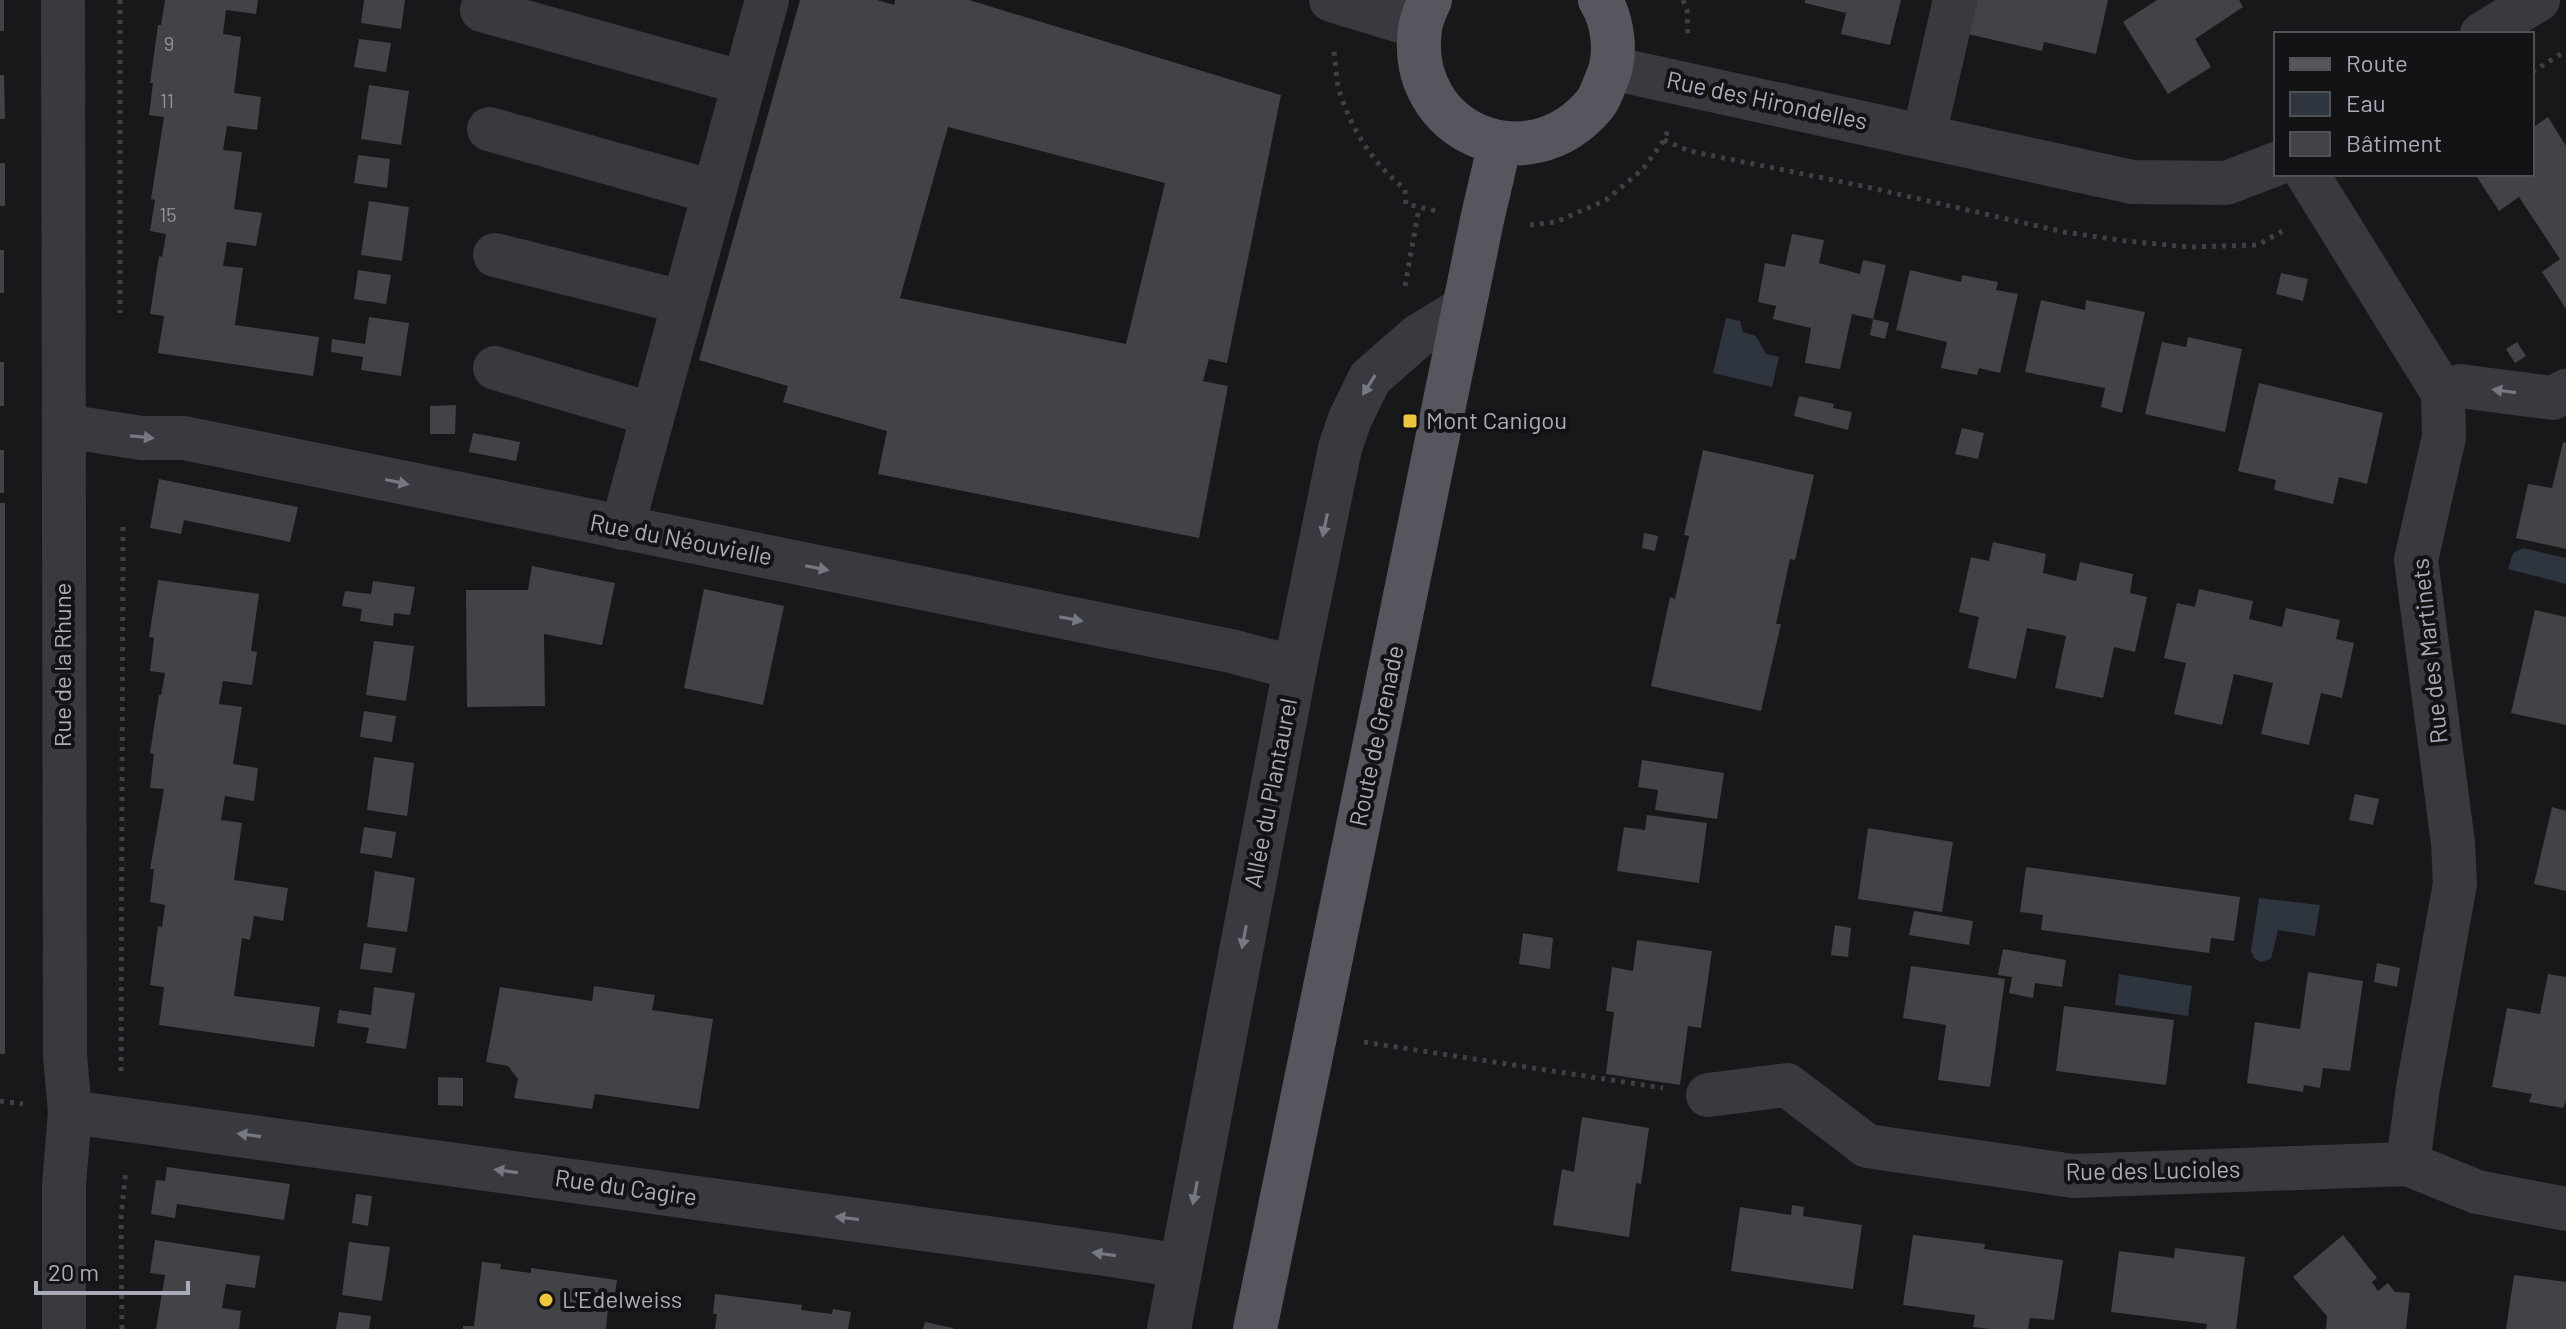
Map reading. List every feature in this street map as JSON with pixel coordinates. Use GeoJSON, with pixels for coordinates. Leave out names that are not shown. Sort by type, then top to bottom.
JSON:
{"type":"FeatureCollection","features":[{"type":"Feature","properties":{"kind":"main road"},"geometry":{"type":"LineString","coordinates":[[1425,14],[1420,66],[1435,102],[1463,130],[1500,143],[1537,143],[1571,128],[1597,102],[1611,68],[1612,36],[1600,0]]}},
{"type":"Feature","properties":{"kind":"main road","name":"Route de Grenade"},"geometry":{"type":"LineString","coordinates":[[1255,1329],[1500,143]]}},
{"type":"Feature","properties":{"kind":"street","name":"Rue de la Rhune"},"geometry":{"type":"LineString","coordinates":[[63,0],[65,1055],[70,1112],[64,1185],[64,1329]]}},
{"type":"Feature","properties":{"kind":"street"},"geometry":{"type":"LineString","coordinates":[[622,528],[767,0]]}},
{"type":"Feature","properties":{"kind":"street"},"geometry":{"type":"LineString","coordinates":[[1924,135],[1955,0]]}},
{"type":"Feature","properties":{"kind":"street"},"geometry":{"type":"LineString","coordinates":[[2481,21],[2538,0]]}},
{"type":"Feature","properties":{"kind":"street"},"geometry":{"type":"LineString","coordinates":[[482,10],[744,83]]}},
{"type":"Feature","properties":{"kind":"street"},"geometry":{"type":"LineString","coordinates":[[1333,20],[1425,14]]}},
{"type":"Feature","properties":{"kind":"street","name":"Rue des Hirondelles"},"geometry":{"type":"LineString","coordinates":[[1611,68],[2132,182],[2226,183],[2274,165]]}},
{"type":"Feature","properties":{"kind":"street"},"geometry":{"type":"LineString","coordinates":[[489,129],[713,192]]}},
{"type":"Feature","properties":{"kind":"street"},"geometry":{"type":"LineString","coordinates":[[2308,176],[2443,393],[2460,386],[2553,398],[2566,391]]}},
{"type":"Feature","properties":{"kind":"street"},"geometry":{"type":"LineString","coordinates":[[495,255],[682,302]]}},
{"type":"Feature","properties":{"kind":"street","name":"Allée du Plantaurel"},"geometry":{"type":"LineString","coordinates":[[1169,1329],[1340,448],[1370,378],[1418,336],[1464,308]]}},
{"type":"Feature","properties":{"kind":"street"},"geometry":{"type":"LineString","coordinates":[[495,368],[651,414]]}},
{"type":"Feature","properties":{"kind":"street","name":"Rue des Martinets"},"geometry":{"type":"LineString","coordinates":[[2408,1164],[2418,1088],[2455,884],[2453,843],[2416,560],[2444,437],[2443,393]]}},
{"type":"Feature","properties":{"kind":"street","name":"Rue du Néouvielle"},"geometry":{"type":"LineString","coordinates":[[65,426],[141,438],[184,438],[1231,651],[1295,668]]}},
{"type":"Feature","properties":{"kind":"street","name":"Rue des Lucioles"},"geometry":{"type":"LineString","coordinates":[[1708,1095],[1787,1085],[1867,1146],[2073,1176],[2408,1164],[2477,1192],[2566,1209]]}},
{"type":"Feature","properties":{"kind":"street","name":"Rue du Cagire"},"geometry":{"type":"LineString","coordinates":[[70,1112],[1181,1266]]}},
{"type":"Feature","properties":{"kind":"path"},"geometry":{"type":"LineString","coordinates":[[120,0],[120,313]]}},
{"type":"Feature","properties":{"kind":"path"},"geometry":{"type":"LineString","coordinates":[[1683,0],[1687,10],[1688,42]]}},
{"type":"Feature","properties":{"kind":"path"},"geometry":{"type":"LineString","coordinates":[[1333,20],[1340,94],[1357,132],[1386,174],[1405,189],[1406,204],[1419,208],[1402,301]]}},
{"type":"Feature","properties":{"kind":"path"},"geometry":{"type":"LineString","coordinates":[[2534,71],[2566,51]]}},
{"type":"Feature","properties":{"kind":"path"},"geometry":{"type":"LineString","coordinates":[[1527,225],[1556,222],[1606,200],[1643,169],[1664,140],[1674,115]]}},
{"type":"Feature","properties":{"kind":"path"},"geometry":{"type":"LineString","coordinates":[[1664,140],[1689,151],[1858,185],[2064,232],[2126,241],[2189,247],[2258,245],[2296,223]]}},
{"type":"Feature","properties":{"kind":"path"},"geometry":{"type":"LineString","coordinates":[[123,526],[120,1068],[124,1079]]}},
{"type":"Feature","properties":{"kind":"path"},"geometry":{"type":"LineString","coordinates":[[1359,1041],[1708,1095]]}},
{"type":"Feature","properties":{"kind":"path"},"geometry":{"type":"LineString","coordinates":[[122,1329],[121,1218],[127,1163]]}},
{"type":"Feature","properties":{"kind":"water"},"geometry":{"type":"Polygon","coordinates":[[[1726,318],[1740,321],[1743,332],[1756,336],[1766,354],[1779,357],[1772,387],[1713,373],[1726,318]]]}},
{"type":"Feature","properties":{"kind":"water"},"geometry":{"type":"Polygon","coordinates":[[[2523,548],[2566,558],[2566,584],[2508,569],[2513,553],[2523,548]]]}},
{"type":"Feature","properties":{"kind":"water"},"geometry":{"type":"Polygon","coordinates":[[[2259,898],[2320,905],[2315,936],[2278,930],[2271,959],[2261,962],[2254,958],[2251,951],[2259,898]]]}},
{"type":"Feature","properties":{"kind":"water"},"geometry":{"type":"Polygon","coordinates":[[[2119,974],[2192,986],[2188,1016],[2115,1005],[2119,974]]]}},
{"type":"Feature","properties":{"kind":"building"},"geometry":{"type":"Polygon","coordinates":[[[0,0],[4,0],[4,31],[0,31],[0,0]]]}},
{"type":"Feature","properties":{"kind":"building"},"geometry":{"type":"Polygon","coordinates":[[[165,0],[258,0],[256,14],[226,10],[223,34],[241,37],[234,93],[261,97],[257,130],[227,126],[223,150],[242,152],[234,209],[262,213],[256,246],[227,242],[223,266],[243,268],[235,325],[319,337],[313,376],[158,353],[164,316],[150,314],[159,256],[162,257],[166,234],[150,231],[155,200],[151,199],[164,117],[149,115],[158,25],[161,25],[165,0]]]}},
{"type":"Feature","properties":{"kind":"building"},"geometry":{"type":"Polygon","coordinates":[[[364,0],[405,0],[401,29],[361,23],[364,0]]]}},
{"type":"Feature","properties":{"kind":"building"},"geometry":{"type":"Polygon","coordinates":[[[800,0],[877,0],[894,5],[895,0],[969,0],[1281,95],[1227,363],[1209,359],[1203,381],[1228,386],[1199,538],[878,474],[887,431],[783,402],[788,386],[699,360],[800,0]],[[948,127],[900,298],[1126,344],[1165,183],[948,127]]]}},
{"type":"Feature","properties":{"kind":"building"},"geometry":{"type":"Polygon","coordinates":[[[1805,0],[1901,0],[1890,45],[1841,34],[1846,13],[1805,3],[1805,0]]]}},
{"type":"Feature","properties":{"kind":"building"},"geometry":{"type":"Polygon","coordinates":[[[1977,0],[2108,0],[2096,54],[2044,42],[2042,51],[1968,34],[1977,0]]]}},
{"type":"Feature","properties":{"kind":"building"},"geometry":{"type":"Polygon","coordinates":[[[2157,0],[2239,0],[2243,7],[2195,39],[2211,67],[2168,94],[2123,22],[2157,0]]]}},
{"type":"Feature","properties":{"kind":"building"},"geometry":{"type":"Polygon","coordinates":[[[359,39],[391,43],[386,72],[354,67],[359,39]]]}},
{"type":"Feature","properties":{"kind":"building"},"geometry":{"type":"Polygon","coordinates":[[[0,75],[4,75],[5,119],[0,119],[0,75]]]}},
{"type":"Feature","properties":{"kind":"building"},"geometry":{"type":"Polygon","coordinates":[[[369,85],[409,91],[401,145],[361,139],[369,85]]]}},
{"type":"Feature","properties":{"kind":"building"},"geometry":{"type":"Polygon","coordinates":[[[2548,117],[2566,146],[2566,309],[2542,272],[2560,259],[2519,197],[2499,211],[2476,176],[2534,176],[2534,127],[2548,117]]]}},
{"type":"Feature","properties":{"kind":"building"},"geometry":{"type":"Polygon","coordinates":[[[358,155],[390,159],[387,188],[354,183],[358,155]]]}},
{"type":"Feature","properties":{"kind":"building"},"geometry":{"type":"Polygon","coordinates":[[[0,163],[5,163],[5,206],[0,206],[0,163]]]}},
{"type":"Feature","properties":{"kind":"building"},"geometry":{"type":"Polygon","coordinates":[[[369,201],[409,207],[402,261],[361,255],[369,201]]]}},
{"type":"Feature","properties":{"kind":"building"},"geometry":{"type":"Polygon","coordinates":[[[1792,234],[1824,240],[1819,263],[1860,274],[1863,260],[1886,265],[1873,319],[1852,314],[1840,369],[1805,363],[1811,328],[1773,319],[1776,306],[1758,302],[1765,263],[1785,267],[1792,234]]]}},
{"type":"Feature","properties":{"kind":"building"},"geometry":{"type":"Polygon","coordinates":[[[0,250],[4,250],[4,293],[0,293],[0,250]]]}},
{"type":"Feature","properties":{"kind":"building"},"geometry":{"type":"Polygon","coordinates":[[[358,270],[391,275],[386,304],[354,299],[358,270]]]}},
{"type":"Feature","properties":{"kind":"building"},"geometry":{"type":"Polygon","coordinates":[[[1910,270],[1961,282],[1962,275],[1998,282],[1996,290],[2018,294],[2000,373],[1979,368],[1977,375],[1941,368],[1947,342],[1896,330],[1910,270]]]}},
{"type":"Feature","properties":{"kind":"building"},"geometry":{"type":"Polygon","coordinates":[[[2281,273],[2308,279],[2303,301],[2276,294],[2281,273]]]}},
{"type":"Feature","properties":{"kind":"building"},"geometry":{"type":"Polygon","coordinates":[[[2041,300],[2085,310],[2086,300],[2145,312],[2122,413],[2101,407],[2105,388],[2025,372],[2041,300]]]}},
{"type":"Feature","properties":{"kind":"building"},"geometry":{"type":"Polygon","coordinates":[[[369,317],[409,323],[401,376],[361,370],[363,357],[331,352],[332,339],[365,344],[369,317]]]}},
{"type":"Feature","properties":{"kind":"building"},"geometry":{"type":"Polygon","coordinates":[[[1873,319],[1889,323],[1885,339],[1870,335],[1873,319]]]}},
{"type":"Feature","properties":{"kind":"building"},"geometry":{"type":"Polygon","coordinates":[[[2188,337],[2242,349],[2225,432],[2145,414],[2162,342],[2186,347],[2188,337]]]}},
{"type":"Feature","properties":{"kind":"building"},"geometry":{"type":"Polygon","coordinates":[[[2517,342],[2526,356],[2515,363],[2506,349],[2517,342]]]}},
{"type":"Feature","properties":{"kind":"building"},"geometry":{"type":"Polygon","coordinates":[[[0,362],[4,362],[4,406],[0,406],[0,362]]]}},
{"type":"Feature","properties":{"kind":"building"},"geometry":{"type":"Polygon","coordinates":[[[2259,383],[2383,413],[2367,484],[2339,477],[2333,504],[2274,490],[2276,480],[2238,471],[2259,383]]]}},
{"type":"Feature","properties":{"kind":"building"},"geometry":{"type":"Polygon","coordinates":[[[1799,396],[1834,404],[1833,408],[1852,412],[1848,430],[1794,416],[1799,396]]]}},
{"type":"Feature","properties":{"kind":"building"},"geometry":{"type":"Polygon","coordinates":[[[456,405],[455,434],[430,434],[430,406],[456,405]]]}},
{"type":"Feature","properties":{"kind":"building"},"geometry":{"type":"Polygon","coordinates":[[[1962,428],[1984,433],[1978,459],[1955,454],[1962,428]]]}},
{"type":"Feature","properties":{"kind":"building"},"geometry":{"type":"Polygon","coordinates":[[[473,433],[520,442],[516,461],[469,452],[473,433]]]}},
{"type":"Feature","properties":{"kind":"building"},"geometry":{"type":"Polygon","coordinates":[[[2563,442],[2566,443],[2566,549],[2516,538],[2528,484],[2552,488],[2563,442]]]}},
{"type":"Feature","properties":{"kind":"building"},"geometry":{"type":"Polygon","coordinates":[[[0,450],[4,450],[4,493],[0,493],[0,450]]]}},
{"type":"Feature","properties":{"kind":"building"},"geometry":{"type":"Polygon","coordinates":[[[1703,450],[1814,475],[1795,560],[1790,559],[1776,624],[1781,624],[1761,711],[1651,686],[1670,597],[1675,599],[1689,536],[1684,535],[1703,450]]]}},
{"type":"Feature","properties":{"kind":"building"},"geometry":{"type":"Polygon","coordinates":[[[159,479],[298,507],[290,542],[184,520],[181,534],[150,528],[159,479]]]}},
{"type":"Feature","properties":{"kind":"building"},"geometry":{"type":"Polygon","coordinates":[[[0,503],[5,503],[5,1054],[0,1054],[0,503]]]}},
{"type":"Feature","properties":{"kind":"building"},"geometry":{"type":"Polygon","coordinates":[[[1644,533],[1658,536],[1655,551],[1642,548],[1644,533]]]}},
{"type":"Feature","properties":{"kind":"building"},"geometry":{"type":"Polygon","coordinates":[[[1993,542],[2046,554],[2043,573],[2076,581],[2080,562],[2133,574],[2130,593],[2147,597],[2135,652],[2114,647],[2103,698],[2055,688],[2066,636],[2027,628],[2016,679],[1968,668],[1979,617],[1959,612],[1971,557],[1989,561],[1993,542]]]}},
{"type":"Feature","properties":{"kind":"building"},"geometry":{"type":"Polygon","coordinates":[[[532,566],[615,583],[602,645],[544,634],[545,706],[467,707],[466,590],[528,590],[532,566]]]}},
{"type":"Feature","properties":{"kind":"building"},"geometry":{"type":"Polygon","coordinates":[[[158,580],[259,594],[251,651],[257,652],[252,685],[223,681],[219,704],[242,707],[233,764],[258,768],[254,801],[225,796],[221,820],[242,823],[234,880],[288,888],[283,921],[254,916],[250,940],[242,938],[234,996],[320,1007],[314,1047],[159,1025],[164,987],[150,985],[158,926],[162,927],[165,905],[150,902],[154,869],[150,869],[164,789],[150,788],[154,754],[150,753],[165,673],[150,671],[154,638],[149,637],[158,580]]]}},
{"type":"Feature","properties":{"kind":"building"},"geometry":{"type":"Polygon","coordinates":[[[373,581],[415,587],[410,615],[394,613],[393,626],[360,621],[362,609],[342,606],[345,591],[371,594],[373,581]]]}},
{"type":"Feature","properties":{"kind":"building"},"geometry":{"type":"Polygon","coordinates":[[[704,589],[784,606],[763,705],[684,688],[704,589]]]}},
{"type":"Feature","properties":{"kind":"building"},"geometry":{"type":"Polygon","coordinates":[[[2199,589],[2253,601],[2249,619],[2282,627],[2286,608],[2340,620],[2336,639],[2354,643],[2342,698],[2321,693],[2309,745],[2261,734],[2273,683],[2234,674],[2222,725],[2174,714],[2186,663],[2164,658],[2177,603],[2195,607],[2199,589]]]}},
{"type":"Feature","properties":{"kind":"building"},"geometry":{"type":"Polygon","coordinates":[[[2535,610],[2566,617],[2566,725],[2511,713],[2535,610]]]}},
{"type":"Feature","properties":{"kind":"building"},"geometry":{"type":"Polygon","coordinates":[[[374,641],[414,646],[406,701],[366,695],[374,641]]]}},
{"type":"Feature","properties":{"kind":"building"},"geometry":{"type":"Polygon","coordinates":[[[364,711],[396,716],[392,742],[360,737],[364,711]]]}},
{"type":"Feature","properties":{"kind":"building"},"geometry":{"type":"Polygon","coordinates":[[[374,757],[414,763],[407,816],[367,810],[374,757]]]}},
{"type":"Feature","properties":{"kind":"building"},"geometry":{"type":"Polygon","coordinates":[[[1642,760],[1724,773],[1717,819],[1655,810],[1658,790],[1638,787],[1642,760]]]}},
{"type":"Feature","properties":{"kind":"building"},"geometry":{"type":"Polygon","coordinates":[[[2355,794],[2379,799],[2373,825],[2349,820],[2355,794]]]}},
{"type":"Feature","properties":{"kind":"building"},"geometry":{"type":"Polygon","coordinates":[[[2552,807],[2566,811],[2566,891],[2534,884],[2552,807]]]}},
{"type":"Feature","properties":{"kind":"building"},"geometry":{"type":"Polygon","coordinates":[[[1647,815],[1707,823],[1699,883],[1617,871],[1624,827],[1645,830],[1647,815]]]}},
{"type":"Feature","properties":{"kind":"building"},"geometry":{"type":"Polygon","coordinates":[[[364,827],[396,832],[392,858],[360,853],[364,827]]]}},
{"type":"Feature","properties":{"kind":"building"},"geometry":{"type":"Polygon","coordinates":[[[1868,828],[1953,842],[1942,912],[1858,899],[1868,828]]]}},
{"type":"Feature","properties":{"kind":"building"},"geometry":{"type":"Polygon","coordinates":[[[2026,867],[2240,897],[2234,941],[2211,938],[2209,953],[2041,930],[2043,915],[2020,912],[2026,867]]]}},
{"type":"Feature","properties":{"kind":"building"},"geometry":{"type":"Polygon","coordinates":[[[375,871],[415,878],[407,932],[367,927],[375,871]]]}},
{"type":"Feature","properties":{"kind":"building"},"geometry":{"type":"Polygon","coordinates":[[[1914,911],[1973,921],[1969,945],[1909,935],[1914,911]]]}},
{"type":"Feature","properties":{"kind":"building"},"geometry":{"type":"Polygon","coordinates":[[[1835,925],[1851,928],[1848,957],[1831,955],[1835,925]]]}},
{"type":"Feature","properties":{"kind":"building"},"geometry":{"type":"Polygon","coordinates":[[[1523,933],[1553,938],[1550,969],[1519,964],[1523,933]]]}},
{"type":"Feature","properties":{"kind":"building"},"geometry":{"type":"Polygon","coordinates":[[[1637,940],[1712,951],[1701,1028],[1688,1026],[1680,1085],[1606,1074],[1614,1012],[1606,1011],[1612,967],[1633,971],[1637,940]]]}},
{"type":"Feature","properties":{"kind":"building"},"geometry":{"type":"Polygon","coordinates":[[[364,943],[396,948],[392,973],[360,969],[364,943]]]}},
{"type":"Feature","properties":{"kind":"building"},"geometry":{"type":"Polygon","coordinates":[[[2003,949],[2066,960],[2062,987],[2035,983],[2033,998],[2009,993],[2012,977],[1998,975],[2003,949]]]}},
{"type":"Feature","properties":{"kind":"building"},"geometry":{"type":"Polygon","coordinates":[[[2377,963],[2400,968],[2397,987],[2374,982],[2377,963]]]}},
{"type":"Feature","properties":{"kind":"building"},"geometry":{"type":"Polygon","coordinates":[[[1911,966],[2005,979],[1990,1087],[1938,1080],[1946,1025],[1903,1018],[1911,966]]]}},
{"type":"Feature","properties":{"kind":"building"},"geometry":{"type":"Polygon","coordinates":[[[2308,972],[2363,981],[2350,1071],[2323,1068],[2320,1088],[2304,1085],[2303,1092],[2247,1083],[2255,1022],[2300,1029],[2308,972]]]}},
{"type":"Feature","properties":{"kind":"building"},"geometry":{"type":"Polygon","coordinates":[[[2548,974],[2566,977],[2566,1101],[2563,1108],[2529,1102],[2532,1094],[2492,1087],[2507,1008],[2540,1014],[2548,974]]]}},
{"type":"Feature","properties":{"kind":"building"},"geometry":{"type":"Polygon","coordinates":[[[594,986],[655,995],[652,1010],[713,1019],[699,1109],[595,1094],[592,1109],[514,1098],[518,1079],[508,1066],[486,1062],[500,987],[592,1001],[594,986]]]}},
{"type":"Feature","properties":{"kind":"building"},"geometry":{"type":"Polygon","coordinates":[[[374,987],[415,993],[406,1049],[366,1043],[369,1028],[337,1023],[339,1010],[371,1015],[374,987]]]}},
{"type":"Feature","properties":{"kind":"building"},"geometry":{"type":"Polygon","coordinates":[[[2064,1006],[2174,1020],[2166,1085],[2056,1071],[2064,1006]]]}},
{"type":"Feature","properties":{"kind":"building"},"geometry":{"type":"Polygon","coordinates":[[[438,1077],[463,1078],[463,1106],[438,1105],[438,1077]]]}},
{"type":"Feature","properties":{"kind":"building"},"geometry":{"type":"Polygon","coordinates":[[[1582,1117],[1649,1128],[1641,1184],[1636,1183],[1629,1237],[1553,1225],[1562,1169],[1574,1172],[1582,1117]]]}},
{"type":"Feature","properties":{"kind":"building"},"geometry":{"type":"Polygon","coordinates":[[[167,1167],[290,1184],[284,1220],[177,1204],[175,1218],[151,1214],[156,1180],[165,1181],[167,1167]]]}},
{"type":"Feature","properties":{"kind":"building"},"geometry":{"type":"Polygon","coordinates":[[[356,1194],[372,1196],[368,1226],[352,1223],[356,1194]]]}},
{"type":"Feature","properties":{"kind":"building"},"geometry":{"type":"Polygon","coordinates":[[[1792,1205],[1804,1207],[1803,1216],[1862,1225],[1853,1289],[1731,1271],[1740,1207],[1791,1215],[1792,1205]]]}},
{"type":"Feature","properties":{"kind":"building"},"geometry":{"type":"Polygon","coordinates":[[[1913,1235],[1985,1244],[1984,1249],[2063,1260],[2054,1320],[2030,1318],[2028,1329],[1990,1329],[1973,1327],[1975,1315],[1903,1305],[1913,1235]]]}},
{"type":"Feature","properties":{"kind":"building"},"geometry":{"type":"Polygon","coordinates":[[[2343,1235],[2377,1278],[2372,1282],[2378,1291],[2388,1283],[2395,1292],[2410,1293],[2406,1329],[2326,1329],[2327,1316],[2293,1277],[2343,1235]]]}},
{"type":"Feature","properties":{"kind":"building"},"geometry":{"type":"Polygon","coordinates":[[[155,1240],[260,1256],[255,1288],[226,1284],[222,1308],[241,1311],[239,1329],[156,1329],[165,1275],[150,1273],[155,1240]]]}},
{"type":"Feature","properties":{"kind":"building"},"geometry":{"type":"Polygon","coordinates":[[[349,1242],[390,1247],[382,1301],[342,1295],[349,1242]]]}},
{"type":"Feature","properties":{"kind":"building"},"geometry":{"type":"Polygon","coordinates":[[[2175,1248],[2245,1257],[2236,1329],[2206,1329],[2207,1324],[2111,1312],[2119,1251],[2174,1258],[2175,1248]]]}},
{"type":"Feature","properties":{"kind":"building","name":"L'Edelweiss"},"geometry":{"type":"Polygon","coordinates":[[[482,1262],[501,1264],[500,1269],[531,1273],[531,1268],[617,1280],[613,1308],[608,1307],[606,1329],[463,1329],[463,1326],[474,1326],[482,1262]]]}},
{"type":"Feature","properties":{"kind":"building"},"geometry":{"type":"Polygon","coordinates":[[[2514,1275],[2566,1282],[2566,1329],[2506,1329],[2514,1275]]]}},
{"type":"Feature","properties":{"kind":"building","name":"L'Edelweiss"},"geometry":{"type":"Polygon","coordinates":[[[715,1294],[802,1305],[801,1310],[832,1314],[833,1309],[851,1312],[848,1329],[715,1329],[715,1294]]]}},
{"type":"Feature","properties":{"kind":"building"},"geometry":{"type":"Polygon","coordinates":[[[339,1312],[371,1316],[369,1329],[336,1329],[339,1312]]]}},
{"type":"Feature","properties":{"kind":"building"},"geometry":{"type":"Polygon","coordinates":[[[925,1322],[953,1328],[953,1329],[923,1329],[925,1322]]]}},
{"type":"Feature","properties":{"kind":"place","name":"Mont Canigou"},"geometry":{"type":"Point","coordinates":[1410,421]}},
{"type":"Feature","properties":{"kind":"place","name":"L'Edelweiss"},"geometry":{"type":"Point","coordinates":[546,1300]}}]}
